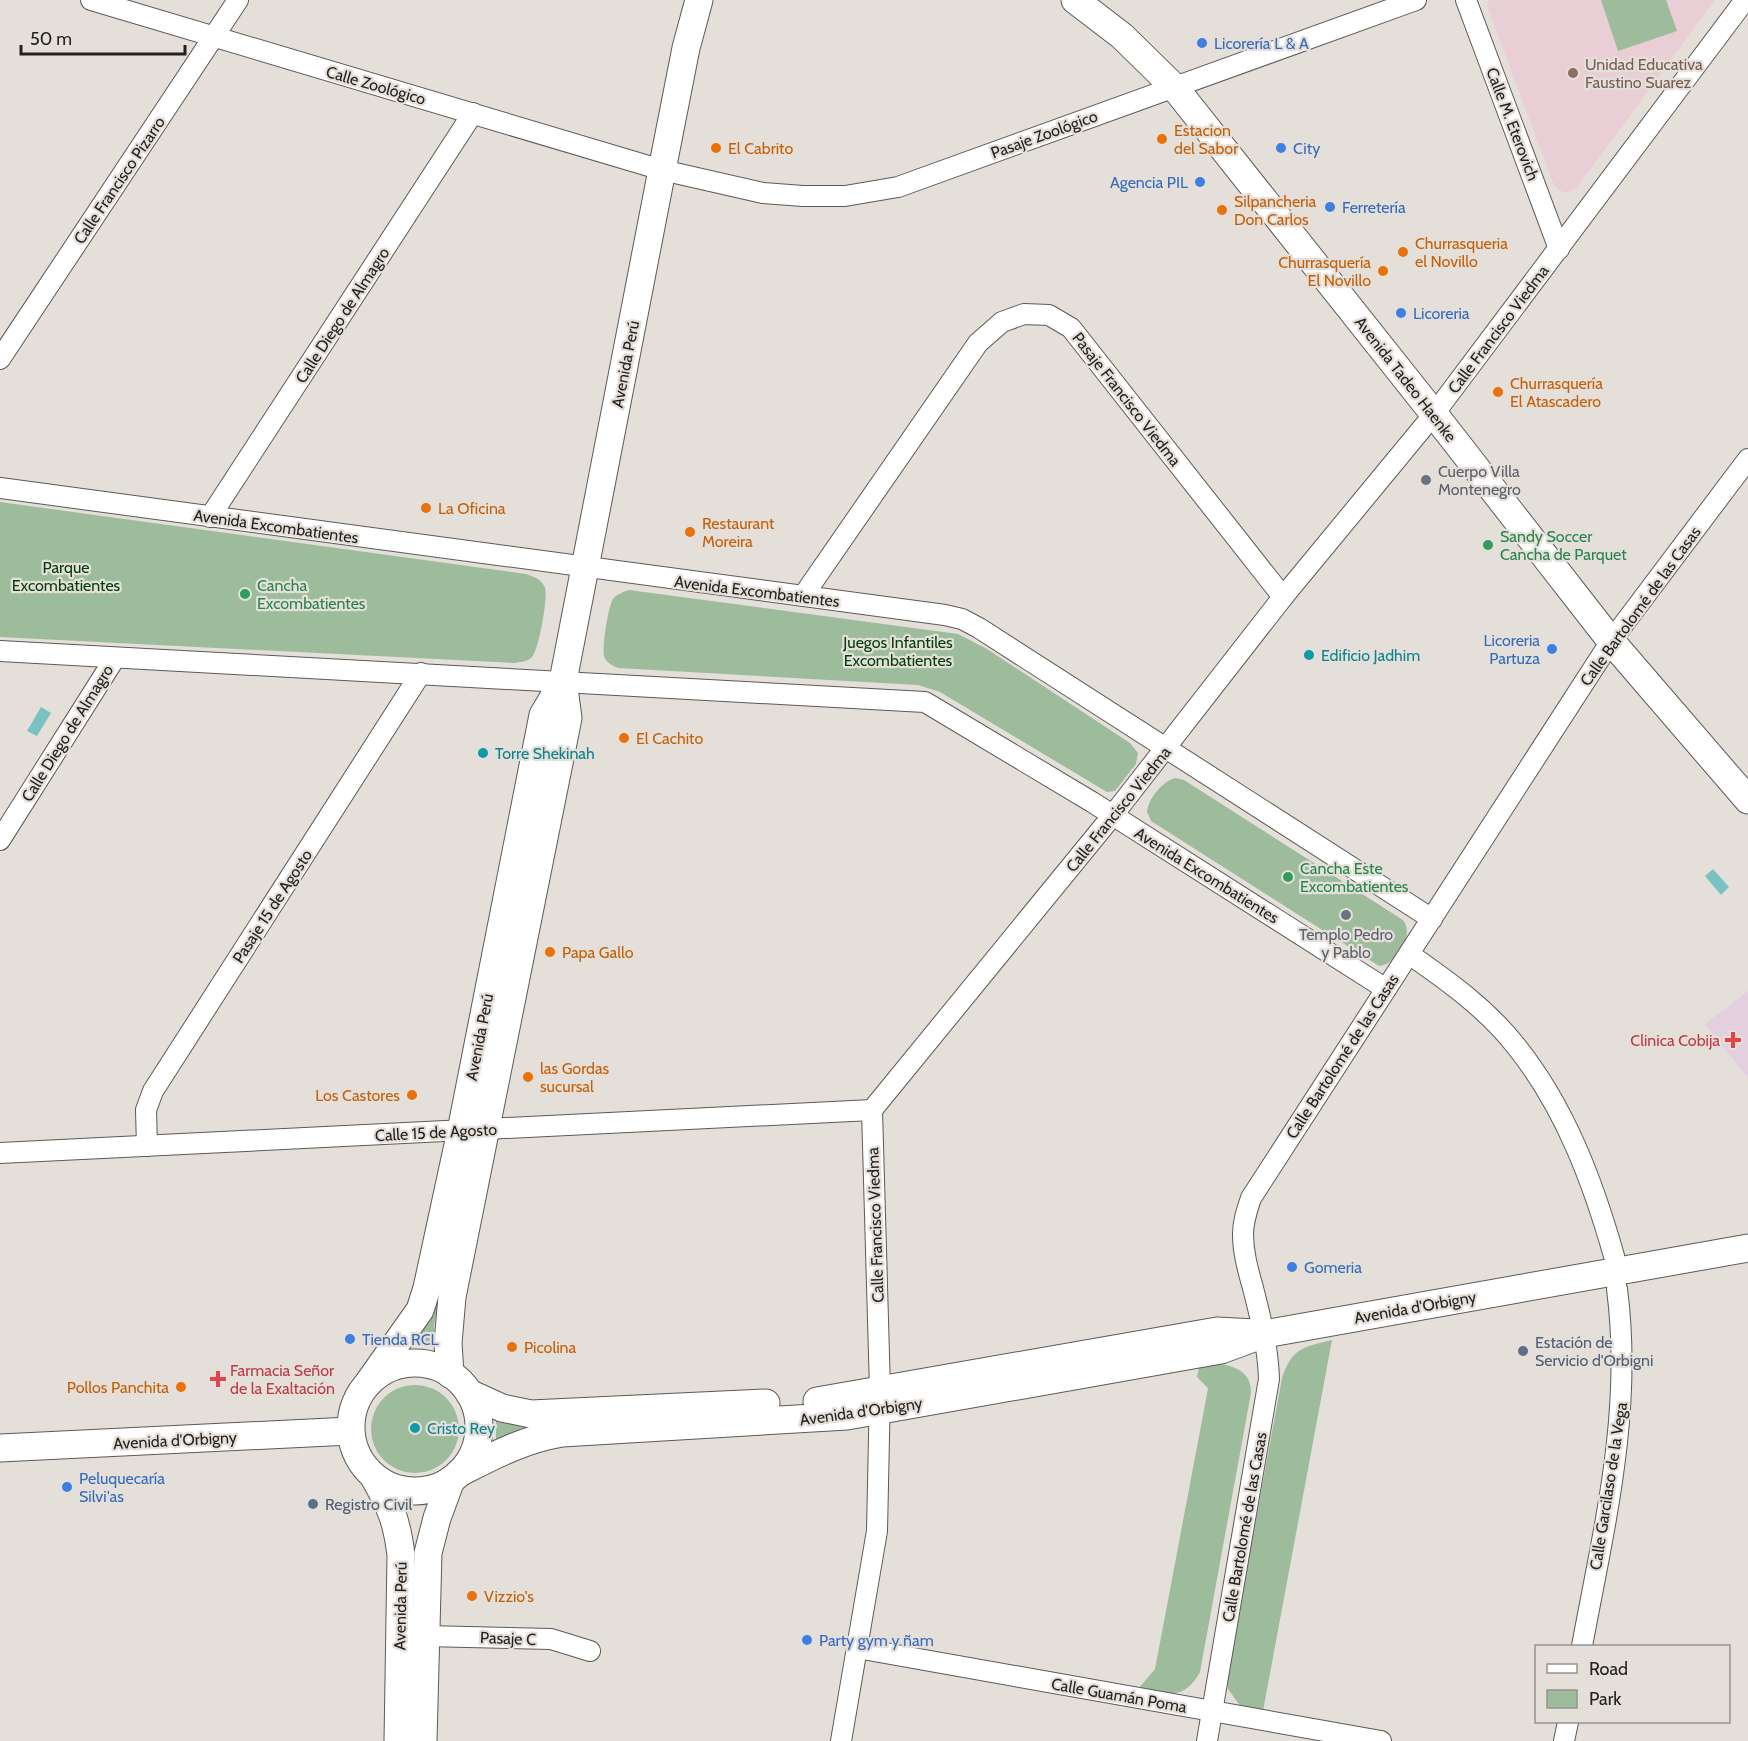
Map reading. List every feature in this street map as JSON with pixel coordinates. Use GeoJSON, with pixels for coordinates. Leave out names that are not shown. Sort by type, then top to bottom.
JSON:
{"type":"FeatureCollection","features":[{"type":"Feature","properties":{"kind":"main road","name":"Avenida Perú"},"geometry":{"type":"LineString","coordinates":[[684,0],[686,48]]}},
{"type":"Feature","properties":{"kind":"main road","name":"Avenida Perú"},"geometry":{"type":"LineString","coordinates":[[369,1382],[420,1310],[474,1130],[568,718],[563,681],[686,48],[699,0]]}},
{"type":"Feature","properties":{"kind":"main road","name":"Avenida Tadeo Haenke"},"geometry":{"type":"LineString","coordinates":[[1075,0],[1122,36],[1175,88],[1611,641],[1748,800]]}},
{"type":"Feature","properties":{"kind":"main road","name":"Avenida Perú"},"geometry":{"type":"LineString","coordinates":[[460,1384],[448,1343],[474,1130]]}},
{"type":"Feature","properties":{"kind":"main road","name":"Avenida d'Orbigny"},"geometry":{"type":"LineString","coordinates":[[455,1477],[506,1450],[535,1438],[562,1433],[822,1419],[879,1400],[1217,1330],[1264,1334],[1565,1280],[1600,1258],[1748,1232]]}},
{"type":"Feature","properties":{"kind":"main road"},"geometry":{"type":"LineString","coordinates":[[1565,1280],[1748,1248]]}},
{"type":"Feature","properties":{"kind":"main road"},"geometry":{"type":"LineString","coordinates":[[1565,1280],[1596,1293],[1748,1266]]}},
{"type":"Feature","properties":{"kind":"main road"},"geometry":{"type":"LineString","coordinates":[[408,1364],[430,1365],[460,1384],[477,1413],[478,1435],[472,1456],[455,1477],[441,1486],[418,1491],[395,1488],[374,1477],[358,1459],[352,1445],[350,1431],[353,1409],[369,1382],[387,1369],[408,1364]]}},
{"type":"Feature","properties":{"kind":"main road","name":"Avenida d'Orbigny"},"geometry":{"type":"LineString","coordinates":[[460,1384],[502,1408],[531,1414],[879,1400]]}},
{"type":"Feature","properties":{"kind":"main road","name":"Avenida d'Orbigny"},"geometry":{"type":"LineString","coordinates":[[0,1448],[350,1431]]}},
{"type":"Feature","properties":{"kind":"main road","name":"Avenida Perú"},"geometry":{"type":"LineString","coordinates":[[374,1477],[391,1506],[398,1529],[400,1556],[398,1741]]}},
{"type":"Feature","properties":{"kind":"main road","name":"Avenida Perú"},"geometry":{"type":"LineString","coordinates":[[423,1741],[428,1552],[437,1518],[455,1477]]}},
{"type":"Feature","properties":{"kind":"street","name":"Calle Zoológico"},"geometry":{"type":"LineString","coordinates":[[91,0],[662,170]]}},
{"type":"Feature","properties":{"kind":"street","name":"Calle Francisco Pizarro"},"geometry":{"type":"LineString","coordinates":[[0,359],[238,0]]}},
{"type":"Feature","properties":{"kind":"street","name":"Pasaje Zoológico"},"geometry":{"type":"LineString","coordinates":[[662,170],[763,193],[803,196],[845,196],[898,187],[1416,0]]}},
{"type":"Feature","properties":{"kind":"street","name":"Calle M. Eterovich"},"geometry":{"type":"LineString","coordinates":[[1466,0],[1560,249]]}},
{"type":"Feature","properties":{"kind":"street","name":"Calle Francisco Viedma"},"geometry":{"type":"LineString","coordinates":[[841,1741],[877,1531],[879,1400],[872,1110],[1166,749],[1283,597],[1434,414],[1745,0]]}},
{"type":"Feature","properties":{"kind":"street","name":"Calle Diego de Almagro"},"geometry":{"type":"LineString","coordinates":[[210,517],[473,113]]}},
{"type":"Feature","properties":{"kind":"street","name":"Pasaje Francisco Viedma"},"geometry":{"type":"LineString","coordinates":[[804,596],[978,343],[1002,322],[1024,314],[1049,315],[1071,328],[1283,597]]}},
{"type":"Feature","properties":{"kind":"street","name":"Calle Bartolomé de las Casas"},"geometry":{"type":"LineString","coordinates":[[1207,1741],[1269,1379],[1264,1334],[1244,1253],[1245,1215],[1251,1198],[1263,1176],[1611,641],[1748,459]]}},
{"type":"Feature","properties":{"kind":"street","name":"Avenida Excombatientes"},"geometry":{"type":"LineString","coordinates":[[0,488],[945,615],[962,620],[979,628],[1432,919]]}},
{"type":"Feature","properties":{"kind":"street","name":"Avenida Excombatientes"},"geometry":{"type":"LineString","coordinates":[[0,651],[925,702],[1113,815],[1386,989]]}},
{"type":"Feature","properties":{"kind":"street","name":"Calle Diego de Almagro"},"geometry":{"type":"LineString","coordinates":[[0,840],[115,658]]}},
{"type":"Feature","properties":{"kind":"street","name":"Pasaje 15 de Agosto"},"geometry":{"type":"LineString","coordinates":[[147,1146],[146,1110],[153,1091],[422,673]]}},
{"type":"Feature","properties":{"kind":"street"},"geometry":{"type":"LineString","coordinates":[[1409,954],[1448,981],[1490,1018],[1516,1046],[1545,1087],[1584,1166],[1601,1210],[1614,1256]]}},
{"type":"Feature","properties":{"kind":"street","name":"Calle 15 de Agosto"},"geometry":{"type":"LineString","coordinates":[[0,1153],[872,1110]]}},
{"type":"Feature","properties":{"kind":"street","name":"Calle Garcilaso de la Vega"},"geometry":{"type":"LineString","coordinates":[[1582,1645],[1613,1479],[1622,1400],[1623,1364],[1617,1290]]}},
{"type":"Feature","properties":{"kind":"street","name":"Pasaje C"},"geometry":{"type":"LineString","coordinates":[[425,1636],[550,1639],[590,1651]]}},
{"type":"Feature","properties":{"kind":"street","name":"Calle Guamán Poma"},"geometry":{"type":"LineString","coordinates":[[856,1648],[1381,1741]]}},
{"type":"Feature","properties":{"kind":"street"},"geometry":{"type":"LineString","coordinates":[[1564,1741],[1568,1723]]}},
{"type":"Feature","properties":{"kind":"shaded area"},"geometry":{"type":"Polygon","coordinates":[[[1489,0],[1715,0],[1576,189],[1566,193],[1559,190],[1553,183],[1487,6],[1489,0]]]}},
{"type":"Feature","properties":{"kind":"shaded area","name":"Clinica Cobija"},"geometry":{"type":"Polygon","coordinates":[[[1748,991],[1748,1078],[1705,1024],[1748,991]]]}},
{"type":"Feature","properties":{"kind":"green space"},"geometry":{"type":"Polygon","coordinates":[[[1601,0],[1666,0],[1677,31],[1618,51],[1601,0]]]}},
{"type":"Feature","properties":{"kind":"green space","name":"Parque Excombatientes"},"geometry":{"type":"Polygon","coordinates":[[[0,502],[526,574],[540,580],[545,588],[540,634],[532,657],[526,661],[514,663],[0,637],[0,502]]]}},
{"type":"Feature","properties":{"kind":"green space","name":"Juegos Infantiles Excombatientes"},"geometry":{"type":"Polygon","coordinates":[[[629,590],[958,634],[987,649],[1130,743],[1138,753],[1136,764],[1115,791],[1107,792],[940,692],[918,685],[618,668],[608,662],[604,656],[606,627],[613,599],[618,594],[629,590]]]}},
{"type":"Feature","properties":{"kind":"green space"},"geometry":{"type":"Polygon","coordinates":[[[1176,778],[1184,780],[1403,920],[1407,934],[1398,955],[1379,966],[1151,821],[1147,812],[1153,796],[1166,782],[1176,778]]]}},
{"type":"Feature","properties":{"kind":"green space"},"geometry":{"type":"Polygon","coordinates":[[[474,1142],[434,1325],[435,1347],[412,1341],[474,1142]]]}},
{"type":"Feature","properties":{"kind":"green space"},"geometry":{"type":"Polygon","coordinates":[[[1332,1340],[1263,1711],[1241,1707],[1228,1689],[1227,1676],[1282,1378],[1290,1360],[1300,1350],[1332,1340]]]}},
{"type":"Feature","properties":{"kind":"green space"},"geometry":{"type":"Polygon","coordinates":[[[1200,1363],[1226,1365],[1241,1371],[1247,1376],[1251,1393],[1200,1672],[1194,1682],[1181,1692],[1167,1693],[1139,1688],[1155,1669],[1204,1410],[1208,1388],[1197,1377],[1200,1363]]]}},
{"type":"Feature","properties":{"kind":"green space"},"geometry":{"type":"Polygon","coordinates":[[[415,1385],[432,1388],[446,1398],[456,1412],[459,1429],[456,1446],[446,1460],[432,1470],[415,1473],[398,1470],[384,1460],[374,1446],[371,1429],[374,1412],[384,1398],[398,1388],[415,1385]]]}},
{"type":"Feature","properties":{"kind":"green space"},"geometry":{"type":"Polygon","coordinates":[[[496,1419],[536,1425],[520,1429],[496,1441],[496,1419]]]}},
{"type":"Feature","properties":{"kind":"water"},"geometry":{"type":"Polygon","coordinates":[[[41,707],[51,713],[37,736],[27,731],[41,707]]]}},
{"type":"Feature","properties":{"kind":"water"},"geometry":{"type":"Polygon","coordinates":[[[1713,869],[1729,887],[1721,895],[1705,876],[1713,869]]]}},
{"type":"Feature","properties":{"kind":"place","name":"Licorería L & A"},"geometry":{"type":"Point","coordinates":[1202,43]}},
{"type":"Feature","properties":{"kind":"place","name":"Unidad Educativa Faustino Suarez"},"geometry":{"type":"Point","coordinates":[1573,73]}},
{"type":"Feature","properties":{"kind":"place","name":"Estacion del Sabor"},"geometry":{"type":"Point","coordinates":[1162,139]}},
{"type":"Feature","properties":{"kind":"place","name":"El Cabrito"},"geometry":{"type":"Point","coordinates":[716,148]}},
{"type":"Feature","properties":{"kind":"place","name":"City"},"geometry":{"type":"Point","coordinates":[1281,148]}},
{"type":"Feature","properties":{"kind":"place","name":"Agencia PIL"},"geometry":{"type":"Point","coordinates":[1200,182]}},
{"type":"Feature","properties":{"kind":"place","name":"Ferretería"},"geometry":{"type":"Point","coordinates":[1330,207]}},
{"type":"Feature","properties":{"kind":"place","name":"Silpancheria Don Carlos"},"geometry":{"type":"Point","coordinates":[1222,210]}},
{"type":"Feature","properties":{"kind":"place","name":"Churrasqueria el Novillo"},"geometry":{"type":"Point","coordinates":[1403,252]}},
{"type":"Feature","properties":{"kind":"place","name":"Churrasquería El Novillo"},"geometry":{"type":"Point","coordinates":[1383,271]}},
{"type":"Feature","properties":{"kind":"place","name":"Licoreria"},"geometry":{"type":"Point","coordinates":[1401,313]}},
{"type":"Feature","properties":{"kind":"place","name":"Churrasquería El Atascadero"},"geometry":{"type":"Point","coordinates":[1498,392]}},
{"type":"Feature","properties":{"kind":"place","name":"Cuerpo Villa Montenegro"},"geometry":{"type":"Point","coordinates":[1426,480]}},
{"type":"Feature","properties":{"kind":"place","name":"La Oficina"},"geometry":{"type":"Point","coordinates":[426,508]}},
{"type":"Feature","properties":{"kind":"place","name":"Restaurant Moreira"},"geometry":{"type":"Point","coordinates":[690,532]}},
{"type":"Feature","properties":{"kind":"place","name":"Sandy Soccer Cancha de Parquet"},"geometry":{"type":"Point","coordinates":[1488,545]}},
{"type":"Feature","properties":{"kind":"place","name":"Cancha Excombatientes"},"geometry":{"type":"Point","coordinates":[245,594]}},
{"type":"Feature","properties":{"kind":"place","name":"Licoreria Partuza"},"geometry":{"type":"Point","coordinates":[1552,649]}},
{"type":"Feature","properties":{"kind":"place","name":"Edificio Jadhim"},"geometry":{"type":"Point","coordinates":[1309,655]}},
{"type":"Feature","properties":{"kind":"place","name":"El Cachito"},"geometry":{"type":"Point","coordinates":[624,738]}},
{"type":"Feature","properties":{"kind":"place","name":"Torre Shekinah"},"geometry":{"type":"Point","coordinates":[483,753]}},
{"type":"Feature","properties":{"kind":"place","name":"Cancha Este Excombatientes"},"geometry":{"type":"Point","coordinates":[1288,877]}},
{"type":"Feature","properties":{"kind":"place","name":"Templo Pedro y Pablo"},"geometry":{"type":"Point","coordinates":[1346,915]}},
{"type":"Feature","properties":{"kind":"place","name":"Papa Gallo"},"geometry":{"type":"Point","coordinates":[550,952]}},
{"type":"Feature","properties":{"kind":"place","name":"Clinica Cobija"},"geometry":{"type":"Point","coordinates":[1733,1040]}},
{"type":"Feature","properties":{"kind":"place","name":"las Gordas sucursal"},"geometry":{"type":"Point","coordinates":[528,1077]}},
{"type":"Feature","properties":{"kind":"place","name":"Los Castores"},"geometry":{"type":"Point","coordinates":[412,1095]}},
{"type":"Feature","properties":{"kind":"place","name":"Gomeria"},"geometry":{"type":"Point","coordinates":[1292,1267]}},
{"type":"Feature","properties":{"kind":"place","name":"Tienda RCL"},"geometry":{"type":"Point","coordinates":[350,1339]}},
{"type":"Feature","properties":{"kind":"place","name":"Picolina"},"geometry":{"type":"Point","coordinates":[512,1347]}},
{"type":"Feature","properties":{"kind":"place","name":"Estación de Servicio d'Orbigni"},"geometry":{"type":"Point","coordinates":[1523,1351]}},
{"type":"Feature","properties":{"kind":"place","name":"Farmacia Señor de la Exaltación"},"geometry":{"type":"Point","coordinates":[218,1379]}},
{"type":"Feature","properties":{"kind":"place","name":"Pollos Panchita"},"geometry":{"type":"Point","coordinates":[181,1387]}},
{"type":"Feature","properties":{"kind":"place","name":"Cristo Rey"},"geometry":{"type":"Point","coordinates":[415,1428]}},
{"type":"Feature","properties":{"kind":"place","name":"Peluquecaría Silvi'as"},"geometry":{"type":"Point","coordinates":[67,1487]}},
{"type":"Feature","properties":{"kind":"place","name":"Registro Civil"},"geometry":{"type":"Point","coordinates":[313,1504]}},
{"type":"Feature","properties":{"kind":"place","name":"Vizzio's"},"geometry":{"type":"Point","coordinates":[472,1596]}},
{"type":"Feature","properties":{"kind":"place","name":"Party gym y ñam"},"geometry":{"type":"Point","coordinates":[807,1640]}}]}
